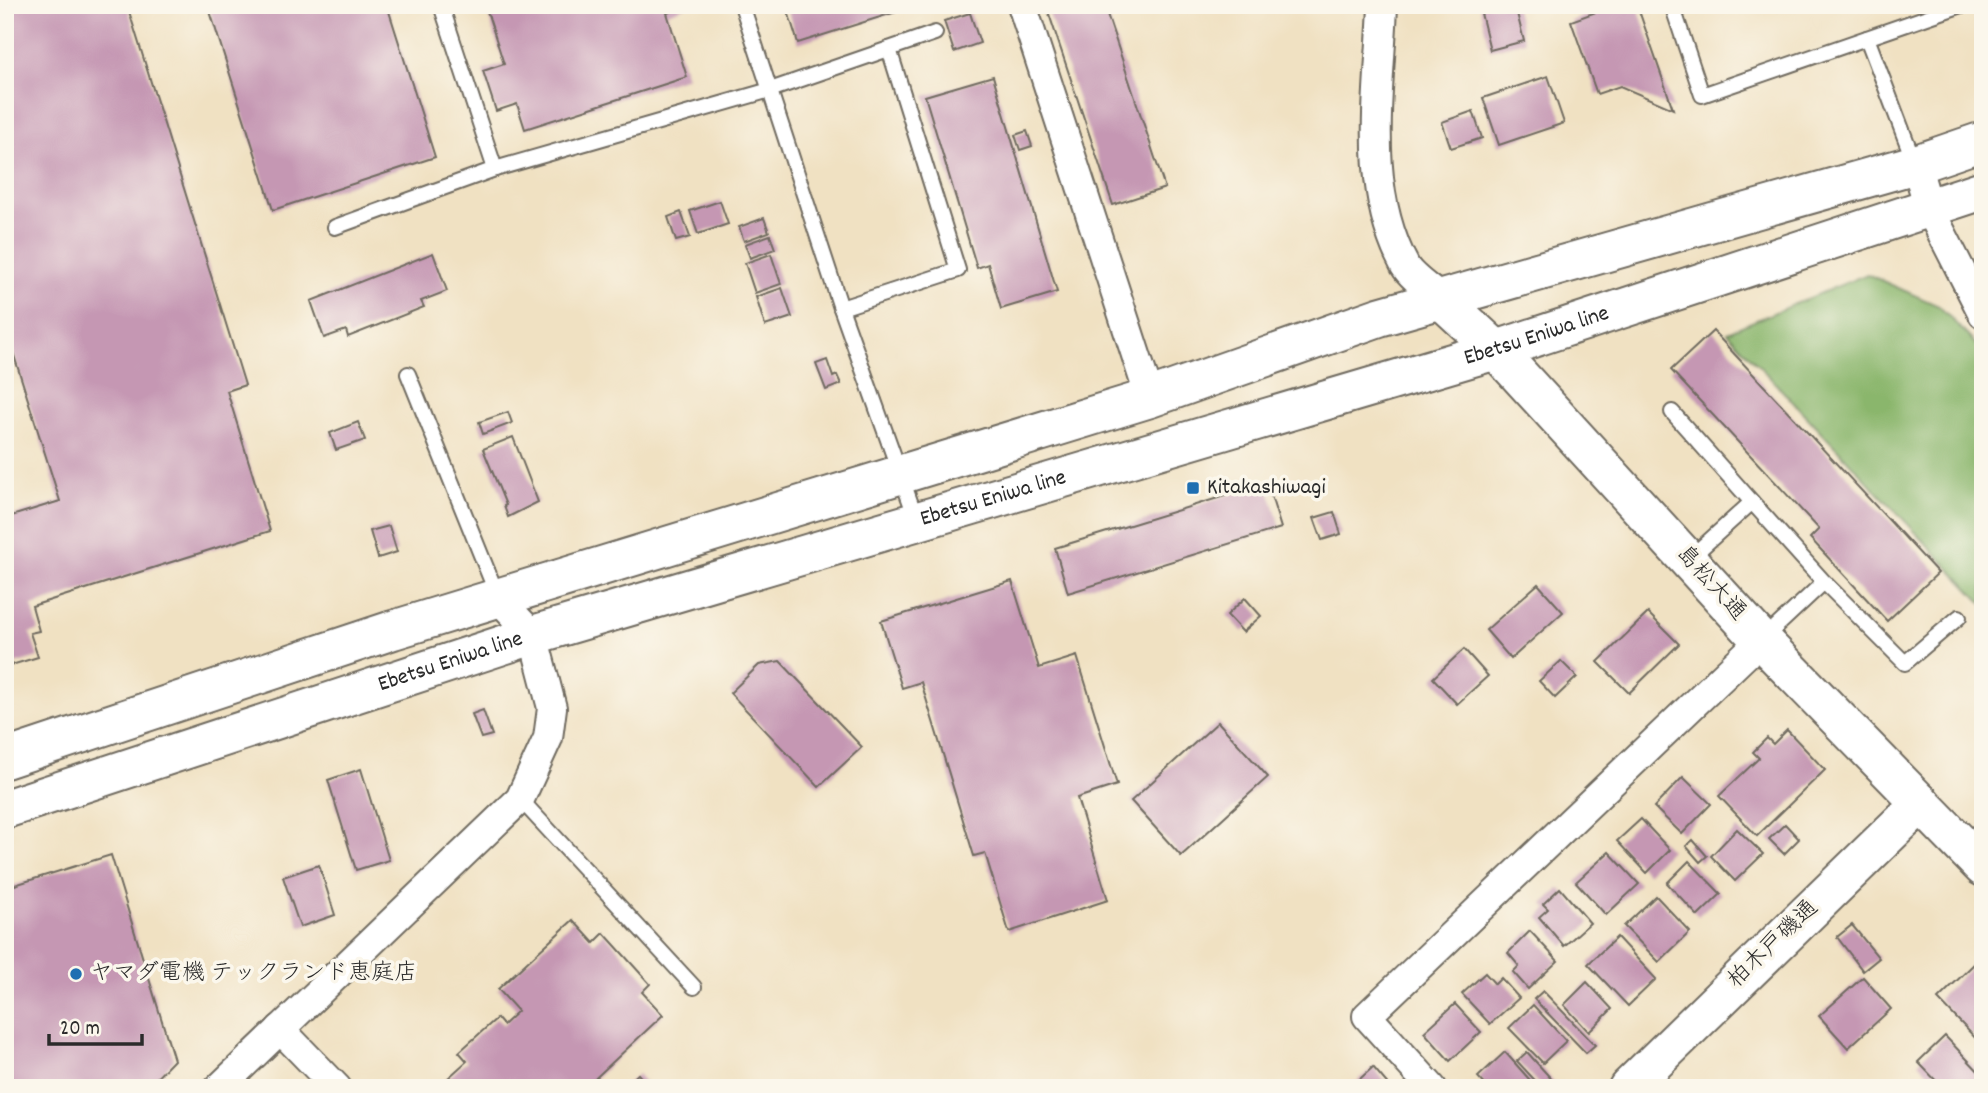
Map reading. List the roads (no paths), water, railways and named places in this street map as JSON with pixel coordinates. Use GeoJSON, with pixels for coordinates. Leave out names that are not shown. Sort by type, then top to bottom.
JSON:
{"type":"FeatureCollection","features":[{"type":"Feature","properties":{"kind":"main road","name":"Ebetsu Eniwa line"},"geometry":{"type":"LineString","coordinates":[[5,759],[498,598],[1150,398],[1379,317],[1916,164],[1983,141]]}},
{"type":"Feature","properties":{"kind":"main road","name":"Ebetsu Eniwa line"},"geometry":{"type":"LineString","coordinates":[[5,809],[533,635],[1496,350],[1983,190]]}},
{"type":"Feature","properties":{"kind":"main road","name":"島松大通"},"geometry":{"type":"LineString","coordinates":[[1441,299],[1496,350],[1761,640],[1983,867]]}},
{"type":"Feature","properties":{"kind":"main road","name":"柏木戸磯通"},"geometry":{"type":"LineString","coordinates":[[1628,1088],[1921,803]]}},
{"type":"Feature","properties":{"kind":"street"},"geometry":{"type":"LineString","coordinates":[[1022,5],[1150,398]]}},
{"type":"Feature","properties":{"kind":"street"},"geometry":{"type":"LineString","coordinates":[[1383,5],[1377,156],[1382,210],[1406,268],[1441,299]]}},
{"type":"Feature","properties":{"kind":"street"},"geometry":{"type":"LineString","coordinates":[[1916,164],[1930,208],[1983,314]]}},
{"type":"Feature","properties":{"kind":"street"},"geometry":{"type":"LineString","coordinates":[[219,1088],[520,799],[548,738],[552,708],[533,635],[498,598]]}},
{"type":"Feature","properties":{"kind":"street"},"geometry":{"type":"LineString","coordinates":[[1432,1088],[1367,1016],[1761,640]]}},
{"type":"Feature","properties":{"kind":"street"},"geometry":{"type":"LineString","coordinates":[[279,1029],[337,1088]]}},
{"type":"Feature","properties":{"kind":"lane"},"geometry":{"type":"LineString","coordinates":[[441,5],[495,169]]}},
{"type":"Feature","properties":{"kind":"lane"},"geometry":{"type":"LineString","coordinates":[[742,5],[841,308],[918,523]]}},
{"type":"Feature","properties":{"kind":"lane"},"geometry":{"type":"LineString","coordinates":[[1672,5],[1702,95],[1962,5]]}},
{"type":"Feature","properties":{"kind":"lane"},"geometry":{"type":"LineString","coordinates":[[335,227],[495,169],[770,90],[935,33]]}},
{"type":"Feature","properties":{"kind":"lane"},"geometry":{"type":"LineString","coordinates":[[1867,38],[1916,164]]}},
{"type":"Feature","properties":{"kind":"lane"},"geometry":{"type":"LineString","coordinates":[[841,308],[958,271],[889,48]]}},
{"type":"Feature","properties":{"kind":"lane"},"geometry":{"type":"LineString","coordinates":[[408,374],[498,598]]}},
{"type":"Feature","properties":{"kind":"lane"},"geometry":{"type":"LineString","coordinates":[[1672,412],[1824,582],[1905,663],[1959,617]]}},
{"type":"Feature","properties":{"kind":"lane"},"geometry":{"type":"LineString","coordinates":[[1688,560],[1752,502]]}},
{"type":"Feature","properties":{"kind":"lane"},"geometry":{"type":"LineString","coordinates":[[1761,640],[1824,582]]}},
{"type":"Feature","properties":{"kind":"lane"},"geometry":{"type":"LineString","coordinates":[[520,799],[694,986]]}},
{"type":"Feature","properties":{"kind":"place","name":"Kitakashiwagi"},"geometry":{"type":"Point","coordinates":[1193,488]}},
{"type":"Feature","properties":{"kind":"place","name":"ヤマダ電機 テックランド恵庭店"},"geometry":{"type":"Point","coordinates":[76,974]}}]}
